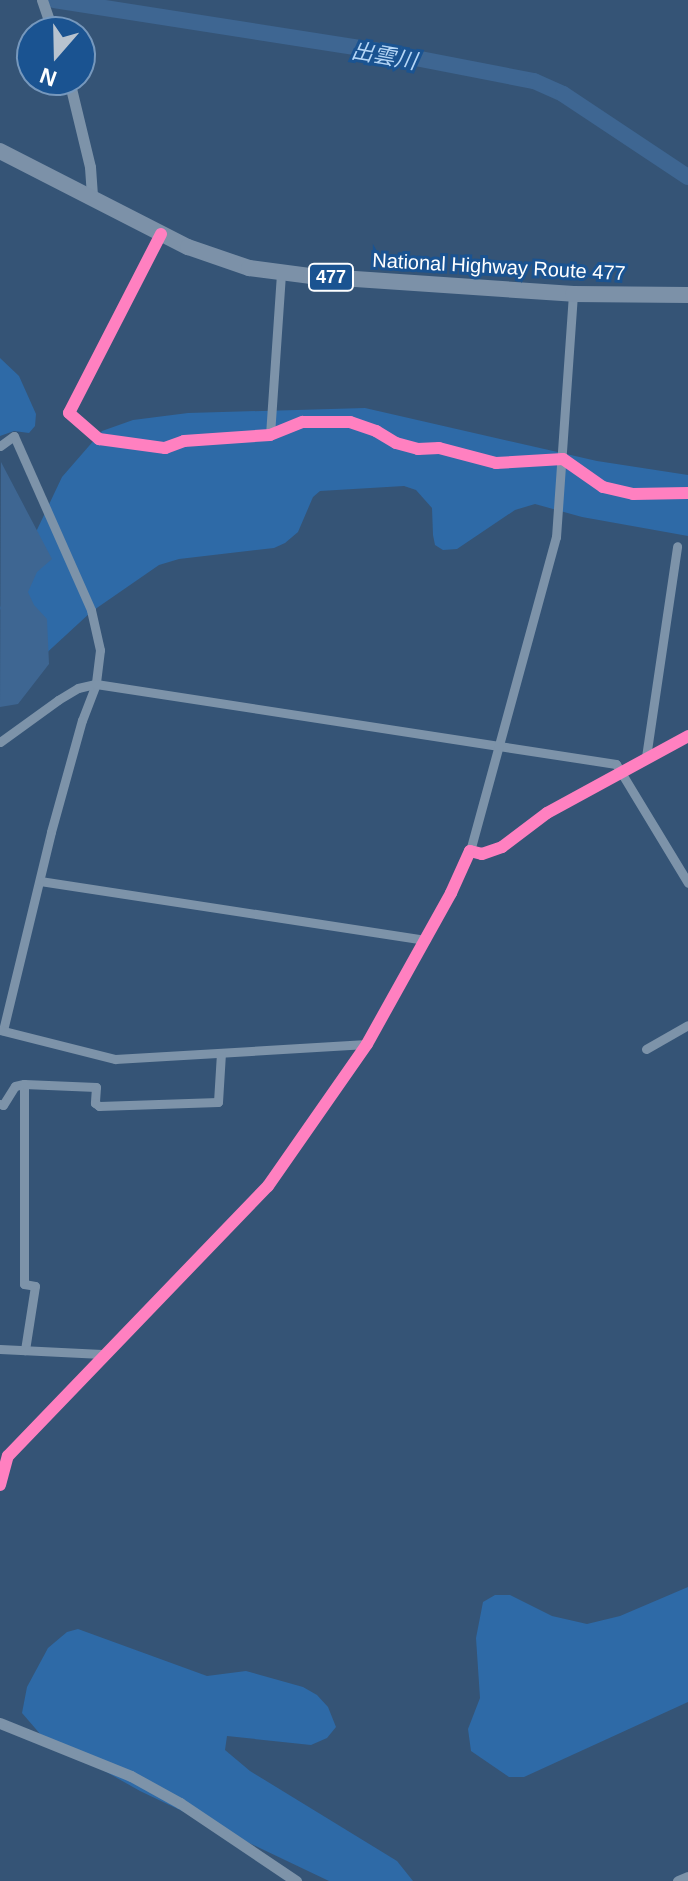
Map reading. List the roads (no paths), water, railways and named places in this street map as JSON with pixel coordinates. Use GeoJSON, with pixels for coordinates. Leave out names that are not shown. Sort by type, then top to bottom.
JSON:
{"type":"FeatureCollection","features":[{"type":"Feature","properties":{"kind":"highway","name":"National Highway Route 477"},"geometry":{"type":"LineString","coordinates":[[0,151],[161,234],[217,259],[281,273],[573,294],[688,295]]}},
{"type":"Feature","properties":{"kind":"street"},"geometry":{"type":"LineString","coordinates":[[73,96],[90,167],[92,199]]}},
{"type":"Feature","properties":{"kind":"street"},"geometry":{"type":"LineString","coordinates":[[161,234],[69,413],[99,439],[165,448],[184,441],[270,435],[303,422],[330,420],[363,426],[418,449],[439,448],[496,463],[563,459],[603,487],[633,494],[688,493]]}},
{"type":"Feature","properties":{"kind":"street"},"geometry":{"type":"LineString","coordinates":[[270,435],[281,273]]}},
{"type":"Feature","properties":{"kind":"street"},"geometry":{"type":"LineString","coordinates":[[0,1485],[8,1456],[102,1354],[268,1186],[367,1044],[426,940],[470,851],[556,537],[573,294]]}},
{"type":"Feature","properties":{"kind":"street"},"geometry":{"type":"LineString","coordinates":[[0,446],[14,436],[91,610],[100,650],[96,684],[82,720],[1,1030],[115,1059],[367,1044]]}},
{"type":"Feature","properties":{"kind":"street"},"geometry":{"type":"LineString","coordinates":[[646,757],[677,546]]}},
{"type":"Feature","properties":{"kind":"street"},"geometry":{"type":"LineString","coordinates":[[0,742],[58,700],[78,688],[96,684],[616,764],[688,883]]}},
{"type":"Feature","properties":{"kind":"street"},"geometry":{"type":"LineString","coordinates":[[470,851],[482,854],[502,847],[547,813],[688,736]]}},
{"type":"Feature","properties":{"kind":"street"},"geometry":{"type":"LineString","coordinates":[[40,881],[426,940]]}},
{"type":"Feature","properties":{"kind":"street"},"geometry":{"type":"LineString","coordinates":[[646,1049],[688,1025]]}},
{"type":"Feature","properties":{"kind":"street"},"geometry":{"type":"LineString","coordinates":[[0,1104],[3,1105],[15,1086],[24,1084],[96,1087],[95,1103],[99,1106],[218,1102],[221,1053]]}},
{"type":"Feature","properties":{"kind":"street"},"geometry":{"type":"LineString","coordinates":[[24,1084],[24,1284],[35,1286],[25,1350]]}},
{"type":"Feature","properties":{"kind":"street"},"geometry":{"type":"LineString","coordinates":[[0,1349],[102,1354]]}},
{"type":"Feature","properties":{"kind":"street"},"geometry":{"type":"LineString","coordinates":[[0,1723],[131,1776],[180,1803],[296,1881]]}},
{"type":"Feature","properties":{"kind":"street"},"geometry":{"type":"LineString","coordinates":[[679,1880],[688,1875]]}},
{"type":"Feature","properties":{"kind":"waterway","name":"出雲川"},"geometry":{"type":"LineString","coordinates":[[54,0],[374,50],[534,81],[563,94],[688,177]]}}]}
